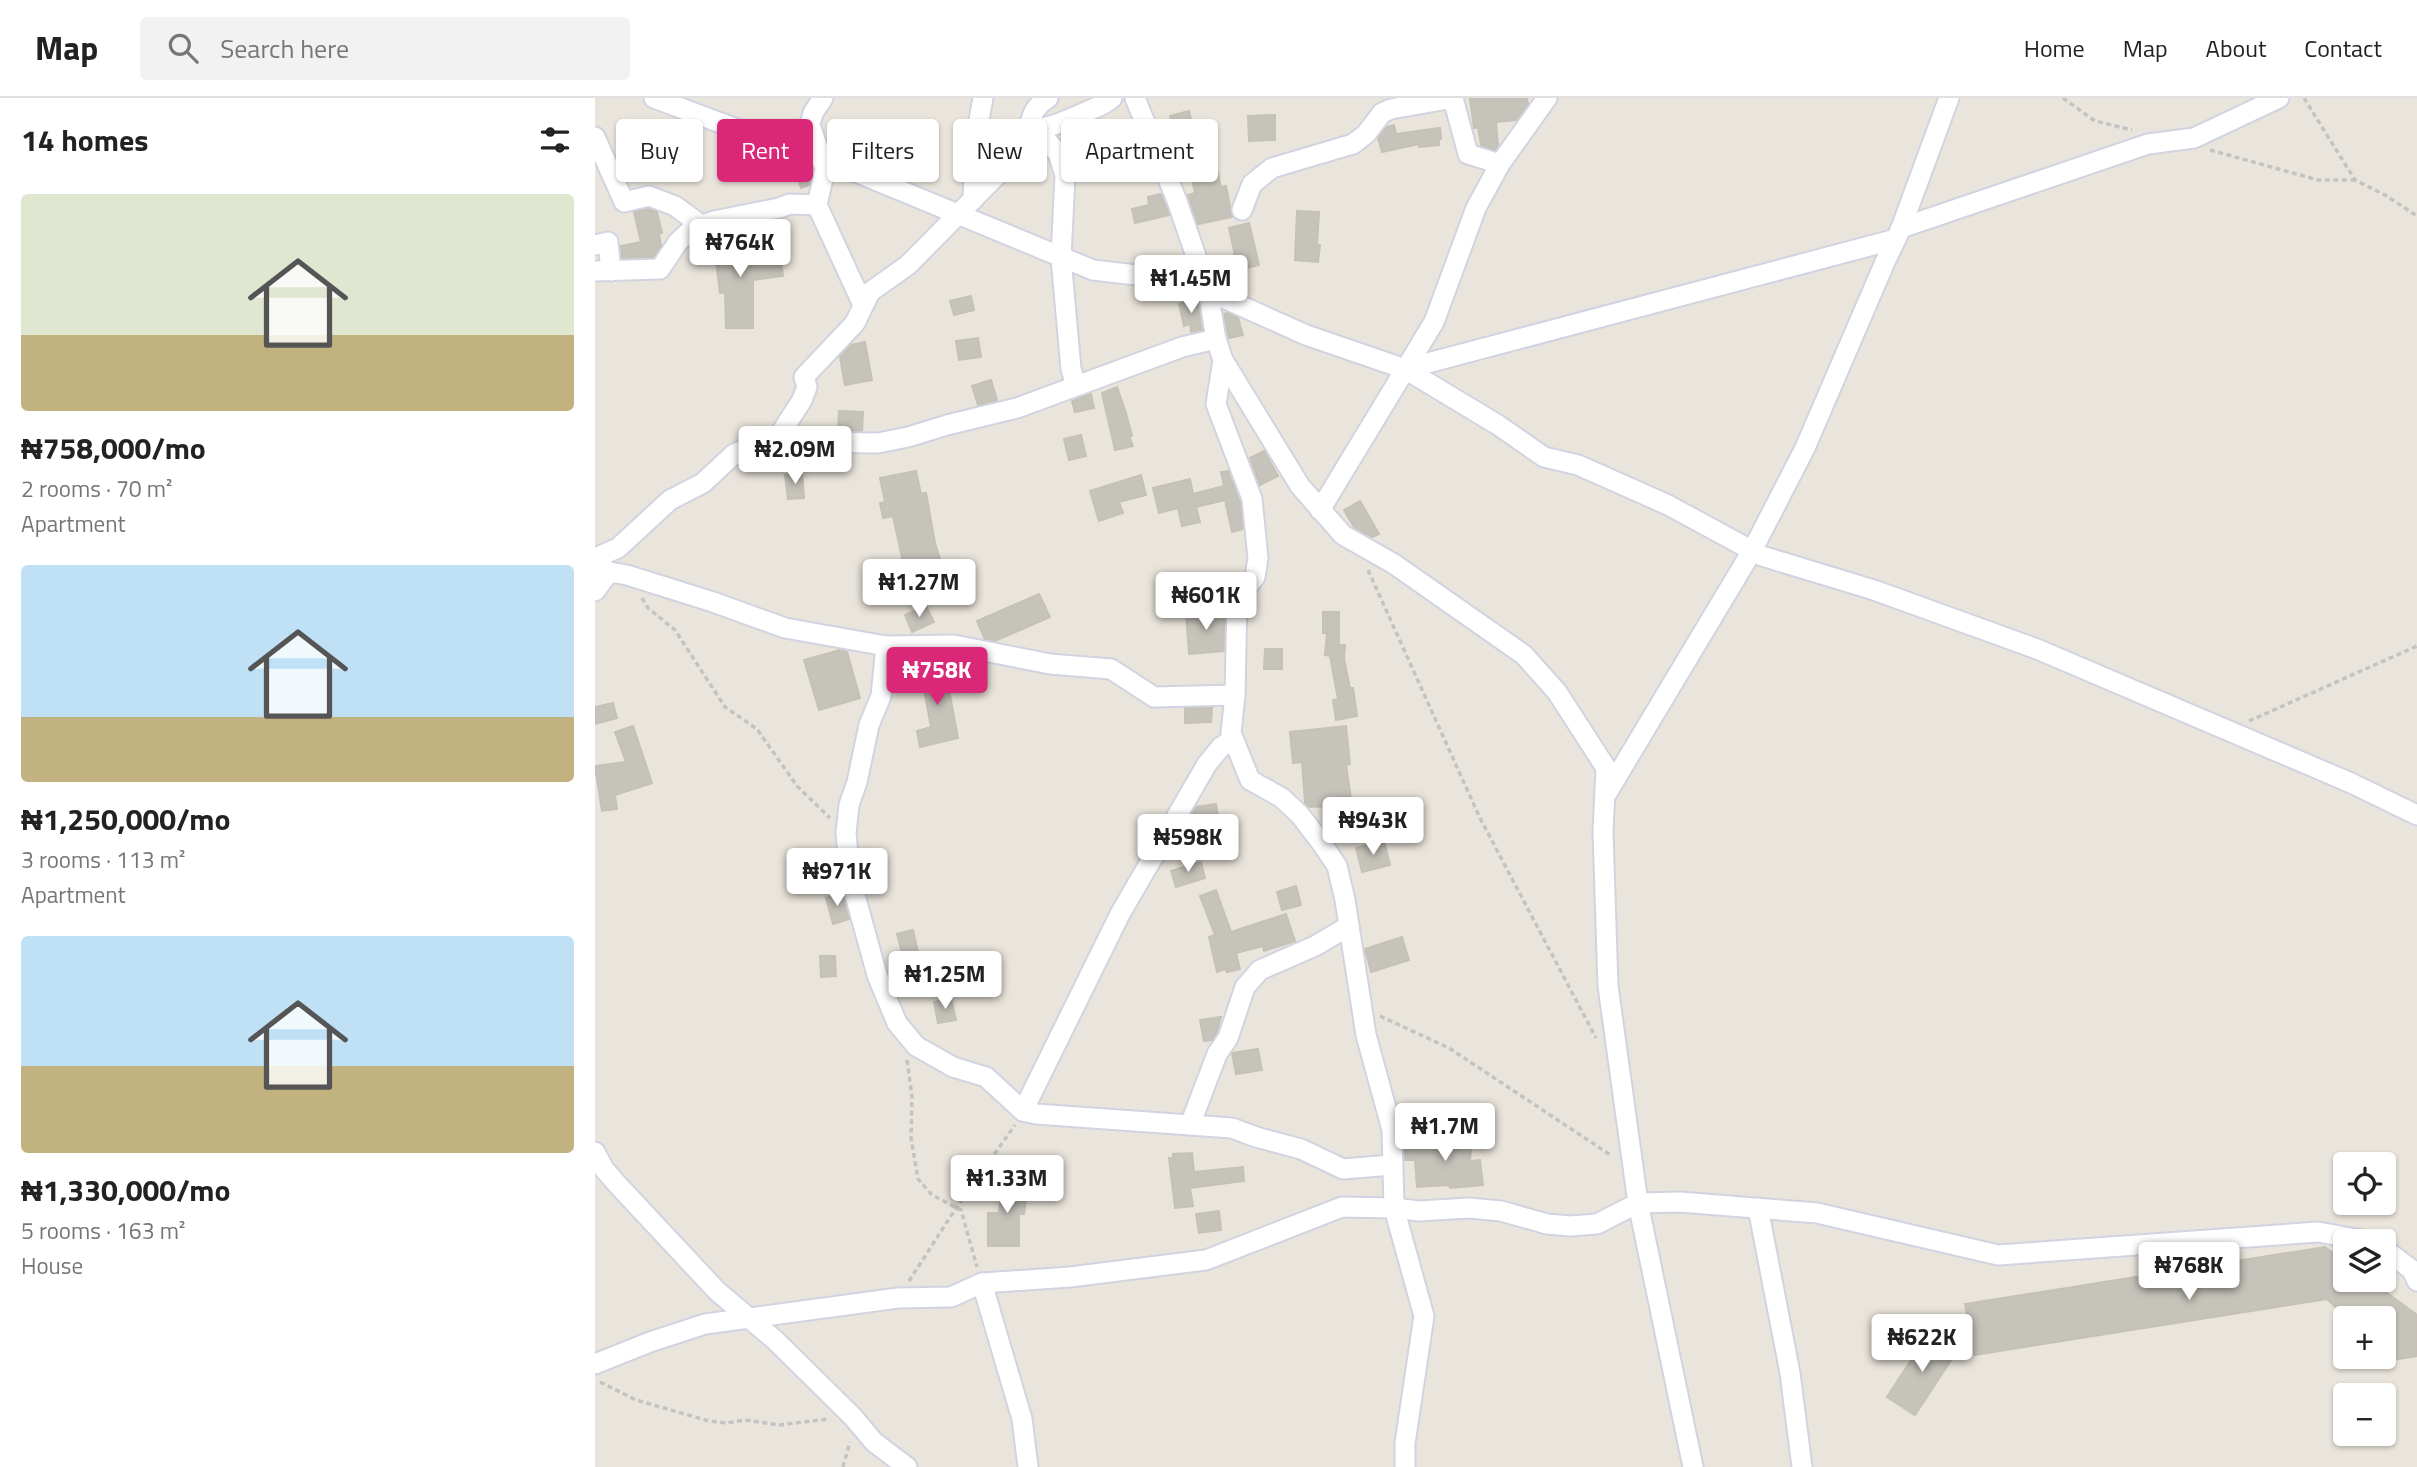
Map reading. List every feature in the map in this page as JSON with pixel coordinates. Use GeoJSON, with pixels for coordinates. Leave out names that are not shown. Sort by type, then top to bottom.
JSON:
{"type":"FeatureCollection","features":[{"type":"Feature","properties":{"kind":"street"},"geometry":{"type":"LineString","coordinates":[[654,98],[769,141],[798,148],[1093,270],[1153,277],[1208,291],[1306,335],[1405,369],[1498,425],[1543,457],[1579,466],[1668,505],[1752,551],[1783,564],[1874,590],[2037,649],[2351,783],[2417,815]]}},
{"type":"Feature","properties":{"kind":"street"},"geometry":{"type":"LineString","coordinates":[[823,98],[813,113],[810,125],[824,159],[825,169],[817,205],[863,305]]}},
{"type":"Feature","properties":{"kind":"street"},"geometry":{"type":"LineString","coordinates":[[973,200],[975,142],[983,98]]}},
{"type":"Feature","properties":{"kind":"street"},"geometry":{"type":"LineString","coordinates":[[1033,119],[1034,110],[1048,98]]}},
{"type":"Feature","properties":{"kind":"street"},"geometry":{"type":"LineString","coordinates":[[1047,125],[1067,122],[1091,109],[1103,106],[1114,98],[1137,103],[1177,201],[1208,291],[1216,339],[1223,360],[1300,486],[1343,535],[1394,564],[1524,656],[1557,692],[1606,768],[1603,832],[1608,986],[1638,1203],[1693,1467]]}},
{"type":"Feature","properties":{"kind":"street"},"geometry":{"type":"LineString","coordinates":[[1320,510],[1434,322],[1476,208],[1500,164],[1547,98]]}},
{"type":"Feature","properties":{"kind":"street"},"geometry":{"type":"LineString","coordinates":[[1605,796],[1752,551],[1805,448],[1899,234],[1949,98]]}},
{"type":"Feature","properties":{"kind":"street"},"geometry":{"type":"LineString","coordinates":[[1405,369],[1899,234],[2148,144],[2194,138],[2279,98]]}},
{"type":"Feature","properties":{"kind":"street"},"geometry":{"type":"LineString","coordinates":[[1242,210],[1252,184],[1272,168],[1353,144],[1366,134],[1382,113],[1402,107],[1448,99],[1454,102],[1470,157],[1500,164]]}},
{"type":"Feature","properties":{"kind":"street"},"geometry":{"type":"LineString","coordinates":[[595,137],[624,202],[649,197],[675,206],[701,225]]}},
{"type":"Feature","properties":{"kind":"street"},"geometry":{"type":"LineString","coordinates":[[1047,143],[1061,157],[1065,174],[1061,258],[1071,369],[1076,386]]}},
{"type":"Feature","properties":{"kind":"street"},"geometry":{"type":"LineString","coordinates":[[775,442],[802,400],[807,387],[804,377],[855,323],[870,292],[897,275],[992,182]]}},
{"type":"Feature","properties":{"kind":"street"},"geometry":{"type":"LineString","coordinates":[[595,245],[608,242],[603,271],[660,269],[684,236],[701,225],[790,204],[817,205]]}},
{"type":"Feature","properties":{"kind":"street"},"geometry":{"type":"LineString","coordinates":[[595,591],[618,548],[670,500],[703,483],[734,454],[757,444],[878,443],[1017,408],[1182,347],[1216,339]]}},
{"type":"Feature","properties":{"kind":"street"},"geometry":{"type":"LineString","coordinates":[[1223,360],[1216,404],[1252,499],[1258,558],[1255,577],[1237,599],[1235,695],[1231,733],[1249,780],[1282,798],[1300,815],[1337,866],[1372,1061],[1392,1130],[1394,1208],[1424,1316],[1405,1443],[1405,1467]]}},
{"type":"Feature","properties":{"kind":"street"},"geometry":{"type":"LineString","coordinates":[[607,567],[774,625],[886,646],[954,645],[1050,664],[1111,669],[1154,697],[1235,695]]}},
{"type":"Feature","properties":{"kind":"street"},"geometry":{"type":"LineString","coordinates":[[886,646],[881,696],[869,725],[857,782],[849,805],[846,833],[850,877],[877,975],[897,1023],[916,1046],[953,1067],[986,1077],[1023,1111],[1232,1128],[1301,1149],[1343,1169],[1392,1166]]}},
{"type":"Feature","properties":{"kind":"street"},"geometry":{"type":"LineString","coordinates":[[1023,1111],[1120,914],[1207,764],[1221,747],[1233,739]]}},
{"type":"Feature","properties":{"kind":"street"},"geometry":{"type":"LineString","coordinates":[[1190,1125],[1217,1054],[1228,1038],[1245,987],[1260,970],[1315,946],[1349,926]]}},
{"type":"Feature","properties":{"kind":"street"},"geometry":{"type":"LineString","coordinates":[[595,1152],[604,1169],[717,1291],[775,1340],[853,1417],[874,1442],[907,1467]]}},
{"type":"Feature","properties":{"kind":"street"},"geometry":{"type":"LineString","coordinates":[[595,1364],[705,1324],[898,1298],[951,1297],[982,1283],[1070,1277],[1206,1260],[1342,1207],[1500,1211],[1547,1224],[1570,1226],[1597,1224],[1638,1203],[1680,1202],[1817,1213],[1998,1255],[2319,1233],[2333,1235]]}},
{"type":"Feature","properties":{"kind":"street"},"geometry":{"type":"LineString","coordinates":[[1758,1208],[1790,1373],[1802,1467]]}},
{"type":"Feature","properties":{"kind":"street"},"geometry":{"type":"LineString","coordinates":[[2396,1258],[2412,1270],[2417,1280]]}},
{"type":"Feature","properties":{"kind":"street"},"geometry":{"type":"LineString","coordinates":[[982,1283],[1022,1419],[1028,1467]]}},
{"type":"Feature","properties":{"kind":"path"},"geometry":{"type":"LineString","coordinates":[[2304,98],[2355,180],[2417,216]]}},
{"type":"Feature","properties":{"kind":"path"},"geometry":{"type":"LineString","coordinates":[[1356,543],[1480,818],[1596,1039]]}},
{"type":"Feature","properties":{"kind":"path"},"geometry":{"type":"LineString","coordinates":[[607,567],[648,608],[675,630],[725,707],[757,729],[797,786],[846,833]]}},
{"type":"Feature","properties":{"kind":"path"},"geometry":{"type":"LineString","coordinates":[[2228,730],[2417,646]]}},
{"type":"Feature","properties":{"kind":"path"},"geometry":{"type":"LineString","coordinates":[[1362,1008],[1449,1048],[1633,1170]]}},
{"type":"Feature","properties":{"kind":"path"},"geometry":{"type":"LineString","coordinates":[[906,1056],[911,1079],[911,1138],[918,1178],[932,1195],[961,1210],[982,1283]]}},
{"type":"Feature","properties":{"kind":"path"},"geometry":{"type":"LineString","coordinates":[[898,1298],[1023,1111]]}},
{"type":"Feature","properties":{"kind":"path"},"geometry":{"type":"LineString","coordinates":[[595,1380],[636,1400],[709,1421],[727,1423],[745,1420],[779,1425],[853,1417]]}},
{"type":"Feature","properties":{"kind":"building"},"geometry":{"type":"Polygon","coordinates":[[[1527,98],[1528,104],[1516,120],[1496,122],[1498,146],[1495,150],[1481,145],[1478,127],[1474,128],[1470,99],[1527,98]]]}},
{"type":"Feature","properties":{"kind":"building"},"geometry":{"type":"Polygon","coordinates":[[[1189,111],[1191,119],[1171,119],[1170,116],[1189,111]]]}},
{"type":"Feature","properties":{"kind":"building"},"geometry":{"type":"Polygon","coordinates":[[[1275,115],[1275,140],[1249,141],[1248,116],[1275,115]]]}},
{"type":"Feature","properties":{"kind":"building"},"geometry":{"type":"Polygon","coordinates":[[[1394,125],[1396,134],[1440,128],[1439,145],[1419,147],[1419,144],[1382,152],[1378,138],[1387,127],[1394,125]]]}},
{"type":"Feature","properties":{"kind":"building"},"geometry":{"type":"Polygon","coordinates":[[[1218,173],[1221,187],[1226,186],[1232,217],[1198,224],[1188,195],[1195,193],[1193,182],[1218,182],[1218,173]]]}},
{"type":"Feature","properties":{"kind":"building"},"geometry":{"type":"Polygon","coordinates":[[[799,182],[810,182],[809,185],[801,188],[799,182]]]}},
{"type":"Feature","properties":{"kind":"building"},"geometry":{"type":"Polygon","coordinates":[[[1161,194],[1169,215],[1135,223],[1132,209],[1149,205],[1148,197],[1161,194]]]}},
{"type":"Feature","properties":{"kind":"building"},"geometry":{"type":"Polygon","coordinates":[[[648,209],[657,212],[662,233],[659,233],[661,246],[653,257],[622,258],[621,246],[641,242],[634,212],[648,209]]]}},
{"type":"Feature","properties":{"kind":"building"},"geometry":{"type":"Polygon","coordinates":[[[1297,211],[1319,212],[1318,262],[1295,260],[1297,211]]]}},
{"type":"Feature","properties":{"kind":"building"},"geometry":{"type":"Polygon","coordinates":[[[1249,223],[1259,265],[1233,271],[1234,277],[1217,281],[1212,261],[1235,255],[1229,228],[1249,223]]]}},
{"type":"Feature","properties":{"kind":"building"},"geometry":{"type":"Polygon","coordinates":[[[739,233],[741,255],[764,252],[765,263],[781,262],[783,276],[753,280],[753,328],[726,328],[725,292],[720,293],[713,237],[739,233]]]}},
{"type":"Feature","properties":{"kind":"building"},"geometry":{"type":"Polygon","coordinates":[[[971,296],[974,310],[954,315],[950,301],[971,296]]]}},
{"type":"Feature","properties":{"kind":"building"},"geometry":{"type":"Polygon","coordinates":[[[1197,301],[1202,330],[1191,332],[1190,324],[1184,326],[1179,304],[1197,301]]]}},
{"type":"Feature","properties":{"kind":"building"},"geometry":{"type":"Polygon","coordinates":[[[1224,314],[1238,318],[1243,335],[1229,338],[1224,314]]]}},
{"type":"Feature","properties":{"kind":"building"},"geometry":{"type":"Polygon","coordinates":[[[978,338],[981,357],[959,360],[956,341],[978,338]]]}},
{"type":"Feature","properties":{"kind":"building"},"geometry":{"type":"Polygon","coordinates":[[[865,342],[872,380],[845,385],[840,357],[851,345],[865,342]]]}},
{"type":"Feature","properties":{"kind":"building"},"geometry":{"type":"Polygon","coordinates":[[[991,380],[997,400],[978,405],[972,386],[991,380]]]}},
{"type":"Feature","properties":{"kind":"building"},"geometry":{"type":"Polygon","coordinates":[[[1117,387],[1133,446],[1115,450],[1102,393],[1117,387]]]}},
{"type":"Feature","properties":{"kind":"building"},"geometry":{"type":"Polygon","coordinates":[[[1091,394],[1094,408],[1075,412],[1072,401],[1091,394]]]}},
{"type":"Feature","properties":{"kind":"building"},"geometry":{"type":"Polygon","coordinates":[[[839,411],[863,412],[862,431],[838,430],[839,411]]]}},
{"type":"Feature","properties":{"kind":"building"},"geometry":{"type":"Polygon","coordinates":[[[1081,435],[1086,456],[1069,460],[1064,439],[1081,435]]]}},
{"type":"Feature","properties":{"kind":"building"},"geometry":{"type":"Polygon","coordinates":[[[1264,451],[1278,476],[1260,485],[1250,458],[1264,451]]]}},
{"type":"Feature","properties":{"kind":"building"},"geometry":{"type":"Polygon","coordinates":[[[916,471],[921,494],[926,493],[935,543],[944,571],[907,581],[893,516],[883,518],[880,503],[885,502],[880,478],[916,471]]]}},
{"type":"Feature","properties":{"kind":"building"},"geometry":{"type":"Polygon","coordinates":[[[1228,471],[1240,502],[1243,529],[1232,532],[1225,500],[1196,507],[1200,522],[1182,526],[1178,508],[1159,513],[1153,488],[1190,479],[1193,494],[1224,486],[1221,472],[1228,471]]]}},
{"type":"Feature","properties":{"kind":"building"},"geometry":{"type":"Polygon","coordinates":[[[802,474],[804,498],[788,499],[785,475],[802,474]]]}},
{"type":"Feature","properties":{"kind":"building"},"geometry":{"type":"Polygon","coordinates":[[[1141,475],[1146,495],[1119,502],[1123,513],[1099,521],[1090,491],[1141,475]]]}},
{"type":"Feature","properties":{"kind":"building"},"geometry":{"type":"Polygon","coordinates":[[[1360,501],[1379,534],[1372,537],[1354,527],[1344,510],[1360,501]]]}},
{"type":"Feature","properties":{"kind":"building"},"geometry":{"type":"Polygon","coordinates":[[[1039,594],[1050,617],[995,641],[985,639],[977,621],[1039,594]]]}},
{"type":"Feature","properties":{"kind":"building"},"geometry":{"type":"Polygon","coordinates":[[[926,606],[934,622],[912,632],[905,615],[926,606]]]}},
{"type":"Feature","properties":{"kind":"building"},"geometry":{"type":"Polygon","coordinates":[[[1225,610],[1224,651],[1189,654],[1186,613],[1225,610]]]}},
{"type":"Feature","properties":{"kind":"building"},"geometry":{"type":"Polygon","coordinates":[[[1323,612],[1339,612],[1339,645],[1345,645],[1344,659],[1350,688],[1353,688],[1357,716],[1336,720],[1333,700],[1338,699],[1330,656],[1325,655],[1327,633],[1323,633],[1323,612]]]}},
{"type":"Feature","properties":{"kind":"building"},"geometry":{"type":"Polygon","coordinates":[[[1265,649],[1282,649],[1282,669],[1264,669],[1265,649]]]}},
{"type":"Feature","properties":{"kind":"building"},"geometry":{"type":"Polygon","coordinates":[[[840,650],[847,652],[860,698],[819,710],[804,660],[840,650]]]}},
{"type":"Feature","properties":{"kind":"building"},"geometry":{"type":"Polygon","coordinates":[[[944,663],[958,738],[920,747],[917,731],[931,727],[920,667],[944,663]]]}},
{"type":"Feature","properties":{"kind":"building"},"geometry":{"type":"Polygon","coordinates":[[[613,703],[617,718],[595,724],[595,707],[613,703]]]}},
{"type":"Feature","properties":{"kind":"building"},"geometry":{"type":"Polygon","coordinates":[[[1185,708],[1212,708],[1211,722],[1185,723],[1185,708]]]}},
{"type":"Feature","properties":{"kind":"building"},"geometry":{"type":"Polygon","coordinates":[[[633,726],[652,783],[615,795],[617,809],[602,811],[595,766],[626,762],[615,732],[633,726]]]}},
{"type":"Feature","properties":{"kind":"building"},"geometry":{"type":"Polygon","coordinates":[[[1346,726],[1350,764],[1346,765],[1352,806],[1332,809],[1332,806],[1310,807],[1305,803],[1302,762],[1293,763],[1290,732],[1346,726]]]}},
{"type":"Feature","properties":{"kind":"building"},"geometry":{"type":"Polygon","coordinates":[[[1216,804],[1220,831],[1197,834],[1193,812],[1196,807],[1216,804]]]}},
{"type":"Feature","properties":{"kind":"building"},"geometry":{"type":"Polygon","coordinates":[[[1384,841],[1390,865],[1362,872],[1356,848],[1384,841]]]}},
{"type":"Feature","properties":{"kind":"building"},"geometry":{"type":"Polygon","coordinates":[[[1201,862],[1205,878],[1176,887],[1171,871],[1201,862]]]}},
{"type":"Feature","properties":{"kind":"building"},"geometry":{"type":"Polygon","coordinates":[[[1296,886],[1301,905],[1282,910],[1277,892],[1296,886]]]}},
{"type":"Feature","properties":{"kind":"building"},"geometry":{"type":"Polygon","coordinates":[[[1216,890],[1231,932],[1286,914],[1295,941],[1264,951],[1263,946],[1236,953],[1240,969],[1217,972],[1209,937],[1215,935],[1200,896],[1216,890]]]}},
{"type":"Feature","properties":{"kind":"building"},"geometry":{"type":"Polygon","coordinates":[[[842,893],[849,919],[833,924],[826,898],[842,893]]]}},
{"type":"Feature","properties":{"kind":"building"},"geometry":{"type":"Polygon","coordinates":[[[913,930],[919,957],[904,960],[897,934],[913,930]]]}},
{"type":"Feature","properties":{"kind":"building"},"geometry":{"type":"Polygon","coordinates":[[[1402,937],[1409,960],[1371,972],[1365,949],[1402,937]]]}},
{"type":"Feature","properties":{"kind":"building"},"geometry":{"type":"Polygon","coordinates":[[[820,956],[835,956],[836,976],[821,977],[820,956]]]}},
{"type":"Feature","properties":{"kind":"building"},"geometry":{"type":"Polygon","coordinates":[[[951,998],[956,1020],[938,1023],[934,1002],[951,998]]]}},
{"type":"Feature","properties":{"kind":"building"},"geometry":{"type":"Polygon","coordinates":[[[1221,1017],[1212,1040],[1204,1041],[1200,1020],[1221,1017]]]}},
{"type":"Feature","properties":{"kind":"building"},"geometry":{"type":"Polygon","coordinates":[[[1258,1049],[1262,1070],[1236,1074],[1232,1053],[1258,1049]]]}},
{"type":"Feature","properties":{"kind":"building"},"geometry":{"type":"Polygon","coordinates":[[[1440,1136],[1472,1137],[1470,1161],[1480,1160],[1483,1185],[1417,1187],[1415,1160],[1405,1160],[1405,1142],[1440,1143],[1440,1136]]]}},
{"type":"Feature","properties":{"kind":"building"},"geometry":{"type":"Polygon","coordinates":[[[1192,1153],[1194,1172],[1243,1167],[1244,1181],[1190,1188],[1193,1206],[1175,1208],[1169,1158],[1173,1158],[1173,1154],[1192,1153]]]}},
{"type":"Feature","properties":{"kind":"building"},"geometry":{"type":"Polygon","coordinates":[[[1004,1177],[1025,1181],[1022,1200],[1026,1200],[1024,1214],[1019,1214],[1019,1246],[988,1246],[988,1213],[999,1213],[1004,1177]]]}},
{"type":"Feature","properties":{"kind":"building"},"geometry":{"type":"Polygon","coordinates":[[[1219,1211],[1221,1230],[1199,1233],[1196,1214],[1219,1211]]]}},
{"type":"Feature","properties":{"kind":"building"},"geometry":{"type":"Polygon","coordinates":[[[2325,1247],[2333,1253],[2333,1292],[2386,1292],[2417,1315],[2417,1356],[2396,1360],[2396,1306],[2334,1306],[2327,1299],[1974,1355],[1965,1304],[2325,1247]]]}},
{"type":"Feature","properties":{"kind":"building"},"geometry":{"type":"Polygon","coordinates":[[[1929,1333],[1957,1351],[1915,1415],[1887,1397],[1929,1333]]]}}]}
